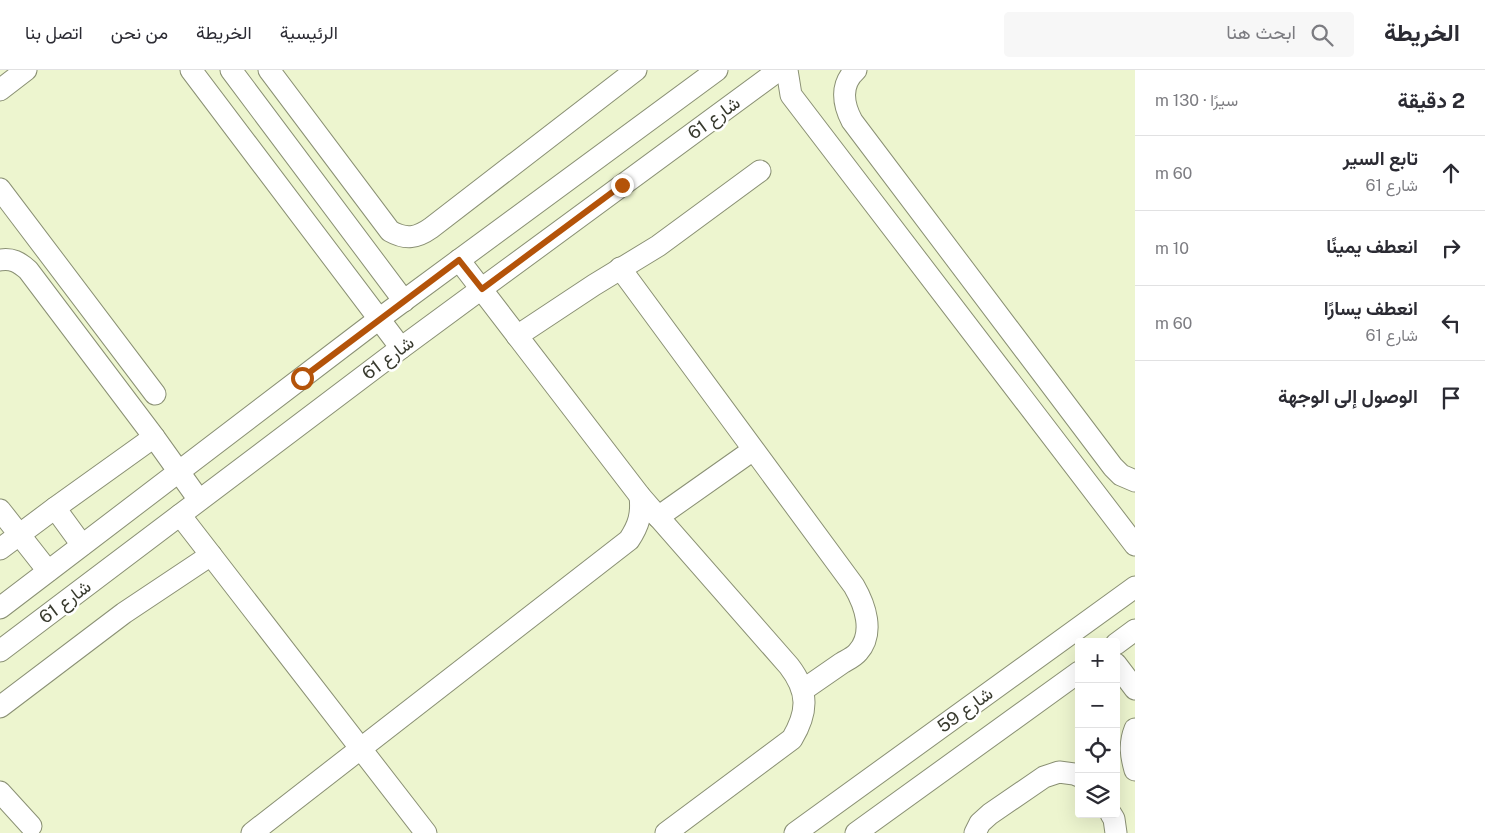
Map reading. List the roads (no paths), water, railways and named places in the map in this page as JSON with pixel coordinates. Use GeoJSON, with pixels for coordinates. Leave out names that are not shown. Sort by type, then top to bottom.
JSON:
{"type":"FeatureCollection","features":[{"type":"Feature","properties":{"kind":"lane"},"geometry":{"type":"LineString","coordinates":[[0,90],[26,70]]}},
{"type":"Feature","properties":{"kind":"lane"},"geometry":{"type":"LineString","coordinates":[[191,70],[400,348]]}},
{"type":"Feature","properties":{"kind":"lane"},"geometry":{"type":"LineString","coordinates":[[230,70],[404,301]]}},
{"type":"Feature","properties":{"kind":"lane"},"geometry":{"type":"LineString","coordinates":[[269,70],[390,230],[398,235],[407,237],[416,236],[432,228],[636,70]]}},
{"type":"Feature","properties":{"kind":"lane","name":"شارع 61"},"geometry":{"type":"LineString","coordinates":[[0,608],[379,319],[717,70]]}},
{"type":"Feature","properties":{"kind":"lane","name":"شارع 61"},"geometry":{"type":"LineString","coordinates":[[0,651],[400,348],[779,70]]}},
{"type":"Feature","properties":{"kind":"lane"},"geometry":{"type":"LineString","coordinates":[[787,70],[791,95],[1135,545]]}},
{"type":"Feature","properties":{"kind":"lane"},"geometry":{"type":"LineString","coordinates":[[856,70],[846,84],[844,97],[846,110],[852,121],[1112,467],[1121,475],[1135,481]]}},
{"type":"Feature","properties":{"kind":"lane"},"geometry":{"type":"LineString","coordinates":[[517,336],[620,268],[658,246],[760,171]]}},
{"type":"Feature","properties":{"kind":"lane"},"geometry":{"type":"LineString","coordinates":[[0,188],[155,394]]}},
{"type":"Feature","properties":{"kind":"lane"},"geometry":{"type":"LineString","coordinates":[[0,260],[15,260],[28,270],[199,500]]}},
{"type":"Feature","properties":{"kind":"lane"},"geometry":{"type":"LineString","coordinates":[[459,260],[640,496],[789,666],[798,677],[803,690],[805,707],[801,724],[792,739],[666,833]]}},
{"type":"Feature","properties":{"kind":"lane"},"geometry":{"type":"LineString","coordinates":[[620,268],[854,586],[866,612],[865,641],[858,652],[803,690]]}},
{"type":"Feature","properties":{"kind":"lane"},"geometry":{"type":"LineString","coordinates":[[0,549],[19,533],[154,437]]}},
{"type":"Feature","properties":{"kind":"lane"},"geometry":{"type":"LineString","coordinates":[[658,517],[753,450]]}},
{"type":"Feature","properties":{"kind":"lane"},"geometry":{"type":"LineString","coordinates":[[252,833],[630,540],[638,527],[641,512],[640,496]]}},
{"type":"Feature","properties":{"kind":"lane"},"geometry":{"type":"LineString","coordinates":[[144,499],[211,554],[426,833]]}},
{"type":"Feature","properties":{"kind":"lane"},"geometry":{"type":"LineString","coordinates":[[55,508],[82,546]]}},
{"type":"Feature","properties":{"kind":"lane"},"geometry":{"type":"LineString","coordinates":[[0,510],[48,571]]}},
{"type":"Feature","properties":{"kind":"lane"},"geometry":{"type":"LineString","coordinates":[[0,707],[124,613],[211,554]]}},
{"type":"Feature","properties":{"kind":"lane","name":"شارع 59"},"geometry":{"type":"LineString","coordinates":[[795,833],[1135,587]]}},
{"type":"Feature","properties":{"kind":"lane"},"geometry":{"type":"LineString","coordinates":[[1120,641],[1135,630]]}},
{"type":"Feature","properties":{"kind":"lane"},"geometry":{"type":"LineString","coordinates":[[1120,669],[1135,689]]}},
{"type":"Feature","properties":{"kind":"lane","name":"شارع 59"},"geometry":{"type":"LineString","coordinates":[[856,833],[1075,675]]}},
{"type":"Feature","properties":{"kind":"lane"},"geometry":{"type":"LineString","coordinates":[[1135,729],[1132,737],[1131,755],[1135,770]]}},
{"type":"Feature","properties":{"kind":"lane"},"geometry":{"type":"LineString","coordinates":[[975,833],[980,823],[990,814],[1044,777],[1059,772],[1075,774]]}},
{"type":"Feature","properties":{"kind":"lane"},"geometry":{"type":"LineString","coordinates":[[0,792],[31,826]]}},
{"type":"Feature","properties":{"kind":"lane"},"geometry":{"type":"LineString","coordinates":[[1113,818],[1116,833]]}}]}
